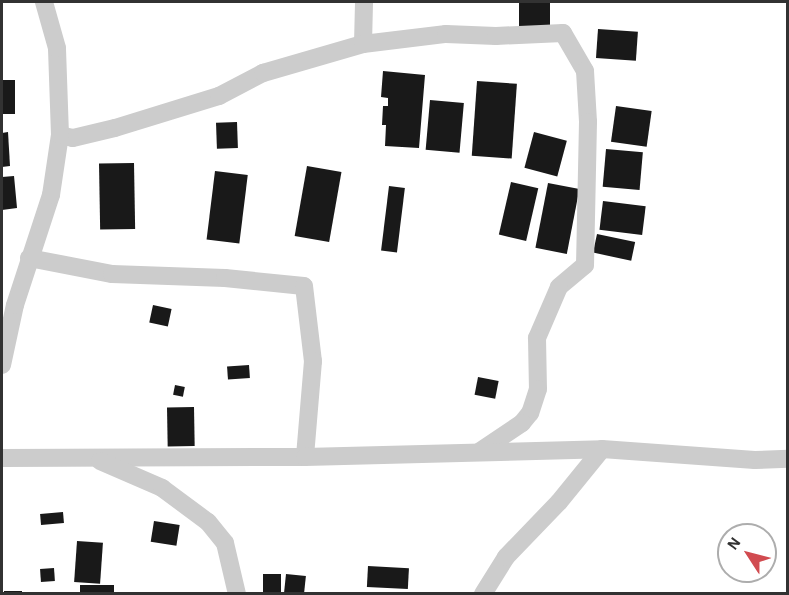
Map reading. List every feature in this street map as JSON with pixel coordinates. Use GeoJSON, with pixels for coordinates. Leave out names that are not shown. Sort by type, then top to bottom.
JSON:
{"type":"FeatureCollection","features":[{"type":"Feature","properties":{"kind":"street"},"geometry":{"type":"LineString","coordinates":[[2,365],[29,258],[51,195],[60,135],[57,48],[44,2]]}},
{"type":"Feature","properties":{"kind":"street"},"geometry":{"type":"LineString","coordinates":[[363,44],[364,2]]}},
{"type":"Feature","properties":{"kind":"street"},"geometry":{"type":"LineString","coordinates":[[60,135],[73,138],[115,128],[219,96],[263,73],[363,44],[446,34],[496,36],[563,33],[585,71],[588,122],[585,265],[559,288],[537,338],[537,389],[530,412],[522,423],[478,452]]}},
{"type":"Feature","properties":{"kind":"street"},"geometry":{"type":"LineString","coordinates":[[29,258],[112,274],[225,278],[304,286],[313,361],[304,457]]}},
{"type":"Feature","properties":{"kind":"street"},"geometry":{"type":"LineString","coordinates":[[483,594],[506,557],[559,502],[602,449]]}},
{"type":"Feature","properties":{"kind":"street"},"geometry":{"type":"LineString","coordinates":[[2,458],[304,457],[602,449],[755,460],[788,459]]}},
{"type":"Feature","properties":{"kind":"street"},"geometry":{"type":"LineString","coordinates":[[93,458],[162,489],[208,522],[225,543],[237,594]]}},
{"type":"Feature","properties":{"kind":"building"},"geometry":{"type":"Polygon","coordinates":[[[519,2],[550,2],[550,28],[519,28],[519,2]]]}},
{"type":"Feature","properties":{"kind":"building"},"geometry":{"type":"Polygon","coordinates":[[[598,29],[638,32],[636,61],[596,58],[598,29]]]}},
{"type":"Feature","properties":{"kind":"building"},"geometry":{"type":"Polygon","coordinates":[[[383,71],[425,75],[419,148],[385,146],[386,125],[382,125],[383,106],[388,106],[388,98],[381,97],[383,71]]]}},
{"type":"Feature","properties":{"kind":"building"},"geometry":{"type":"Polygon","coordinates":[[[2,80],[15,80],[15,114],[2,114],[2,80]]]}},
{"type":"Feature","properties":{"kind":"building"},"geometry":{"type":"Polygon","coordinates":[[[477,81],[517,84],[512,159],[472,156],[477,81]]]}},
{"type":"Feature","properties":{"kind":"building"},"geometry":{"type":"Polygon","coordinates":[[[430,100],[464,103],[460,153],[426,150],[430,100]]]}},
{"type":"Feature","properties":{"kind":"building"},"geometry":{"type":"Polygon","coordinates":[[[616,106],[652,111],[647,147],[611,142],[616,106]]]}},
{"type":"Feature","properties":{"kind":"building"},"geometry":{"type":"Polygon","coordinates":[[[237,122],[238,148],[217,149],[216,123],[237,122]]]}},
{"type":"Feature","properties":{"kind":"building"},"geometry":{"type":"Polygon","coordinates":[[[8,132],[10,166],[2,167],[2,133],[8,132]]]}},
{"type":"Feature","properties":{"kind":"building"},"geometry":{"type":"Polygon","coordinates":[[[534,132],[567,141],[557,177],[524,168],[534,132]]]}},
{"type":"Feature","properties":{"kind":"building"},"geometry":{"type":"Polygon","coordinates":[[[606,149],[643,152],[640,190],[603,187],[606,149]]]}},
{"type":"Feature","properties":{"kind":"building"},"geometry":{"type":"Polygon","coordinates":[[[134,163],[135,229],[100,230],[99,164],[134,163]]]}},
{"type":"Feature","properties":{"kind":"building"},"geometry":{"type":"Polygon","coordinates":[[[307,166],[341,172],[329,242],[295,236],[307,166]]]}},
{"type":"Feature","properties":{"kind":"building"},"geometry":{"type":"Polygon","coordinates":[[[215,171],[248,175],[239,244],[207,239],[215,171]]]}},
{"type":"Feature","properties":{"kind":"building"},"geometry":{"type":"Polygon","coordinates":[[[14,176],[17,208],[2,210],[2,177],[14,176]]]}},
{"type":"Feature","properties":{"kind":"building"},"geometry":{"type":"Polygon","coordinates":[[[511,182],[538,188],[526,241],[499,235],[511,182]]]}},
{"type":"Feature","properties":{"kind":"building"},"geometry":{"type":"Polygon","coordinates":[[[548,183],[579,189],[567,254],[535,248],[548,183]]]}},
{"type":"Feature","properties":{"kind":"building"},"geometry":{"type":"Polygon","coordinates":[[[389,186],[405,188],[397,252],[381,251],[389,186]]]}},
{"type":"Feature","properties":{"kind":"building"},"geometry":{"type":"Polygon","coordinates":[[[603,201],[646,206],[642,235],[599,230],[603,201]]]}},
{"type":"Feature","properties":{"kind":"building"},"geometry":{"type":"Polygon","coordinates":[[[597,234],[635,242],[631,261],[593,253],[597,234]]]}},
{"type":"Feature","properties":{"kind":"building"},"geometry":{"type":"Polygon","coordinates":[[[153,305],[172,309],[168,327],[149,323],[153,305]]]}},
{"type":"Feature","properties":{"kind":"building"},"geometry":{"type":"Polygon","coordinates":[[[249,365],[250,378],[228,380],[227,367],[249,365]]]}},
{"type":"Feature","properties":{"kind":"building"},"geometry":{"type":"Polygon","coordinates":[[[478,377],[499,381],[495,399],[475,395],[478,377]]]}},
{"type":"Feature","properties":{"kind":"building"},"geometry":{"type":"Polygon","coordinates":[[[175,385],[185,387],[183,397],[173,395],[175,385]]]}},
{"type":"Feature","properties":{"kind":"building"},"geometry":{"type":"Polygon","coordinates":[[[167,407],[194,407],[195,446],[168,446],[167,407]]]}},
{"type":"Feature","properties":{"kind":"building"},"geometry":{"type":"Polygon","coordinates":[[[63,512],[64,523],[41,525],[40,514],[63,512]]]}},
{"type":"Feature","properties":{"kind":"building"},"geometry":{"type":"Polygon","coordinates":[[[154,521],[180,525],[176,546],[151,542],[154,521]]]}},
{"type":"Feature","properties":{"kind":"building"},"geometry":{"type":"Polygon","coordinates":[[[77,541],[103,543],[100,584],[74,582],[77,541]]]}},
{"type":"Feature","properties":{"kind":"building"},"geometry":{"type":"Polygon","coordinates":[[[368,566],[409,568],[408,589],[367,587],[368,566]]]}},
{"type":"Feature","properties":{"kind":"building"},"geometry":{"type":"Polygon","coordinates":[[[54,568],[55,581],[41,582],[40,569],[54,568]]]}},
{"type":"Feature","properties":{"kind":"building"},"geometry":{"type":"Polygon","coordinates":[[[263,574],[281,574],[281,594],[263,594],[263,574]]]}},
{"type":"Feature","properties":{"kind":"building"},"geometry":{"type":"Polygon","coordinates":[[[286,574],[306,576],[304,594],[284,594],[286,574]]]}},
{"type":"Feature","properties":{"kind":"building"},"geometry":{"type":"Polygon","coordinates":[[[80,585],[114,585],[114,594],[80,594],[80,585]]]}},
{"type":"Feature","properties":{"kind":"building"},"geometry":{"type":"Polygon","coordinates":[[[4,591],[22,591],[22,594],[4,594],[4,591]]]}}]}
